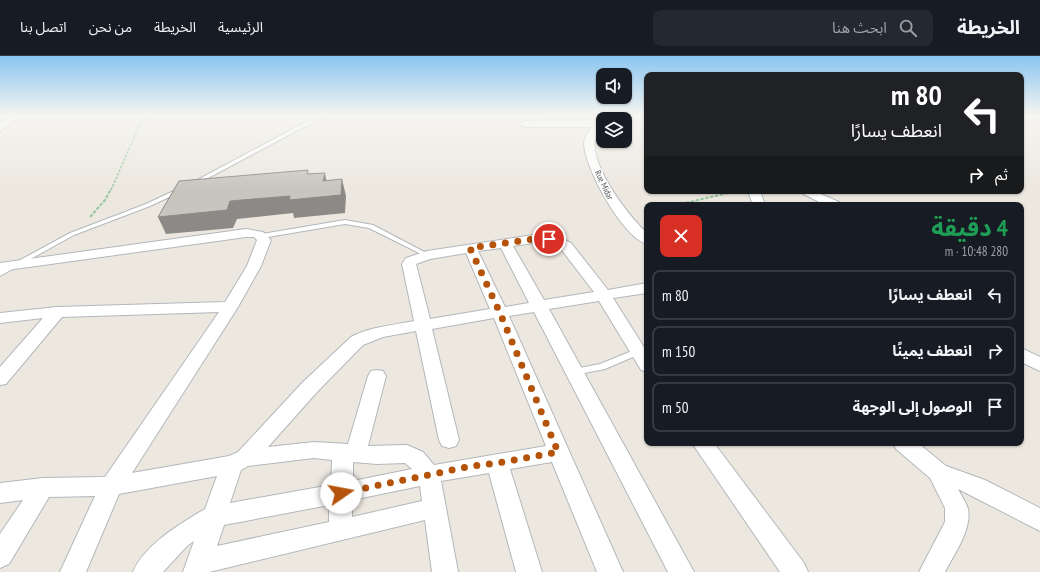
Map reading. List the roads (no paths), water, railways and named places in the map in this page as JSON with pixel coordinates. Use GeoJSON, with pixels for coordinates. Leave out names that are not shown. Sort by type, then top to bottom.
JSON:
{"type":"FeatureCollection","features":[{"type":"Feature","properties":{"kind":"street","name":"Rue Midar"},"geometry":{"type":"LineString","coordinates":[[590,140],[588,146],[604,189],[612,203],[644,237]]}},
{"type":"Feature","properties":{"kind":"street"},"geometry":{"type":"LineString","coordinates":[[811,194],[828,202]]}},
{"type":"Feature","properties":{"kind":"street"},"geometry":{"type":"LineString","coordinates":[[0,267],[246,233],[256,233],[262,236],[264,240],[262,250],[230,307],[111,486],[73,572]]}},
{"type":"Feature","properties":{"kind":"street"},"geometry":{"type":"LineString","coordinates":[[449,440],[409,264],[411,260],[470,248],[540,238],[557,240],[566,246],[603,294],[644,362]]}},
{"type":"Feature","properties":{"kind":"street"},"geometry":{"type":"LineString","coordinates":[[505,243],[681,572]]}},
{"type":"Feature","properties":{"kind":"street"},"geometry":{"type":"LineString","coordinates":[[470,248],[500,313],[610,572]]}},
{"type":"Feature","properties":{"kind":"street"},"geometry":{"type":"LineString","coordinates":[[198,567],[215,516],[238,461],[357,341],[371,334],[540,307],[603,294],[644,288]]}},
{"type":"Feature","properties":{"kind":"street"},"geometry":{"type":"LineString","coordinates":[[0,318],[57,312],[230,307]]}},
{"type":"Feature","properties":{"kind":"street"},"geometry":{"type":"LineString","coordinates":[[0,379],[8,359],[57,312]]}},
{"type":"Feature","properties":{"kind":"street"},"geometry":{"type":"LineString","coordinates":[[1024,356],[1040,365]]}},
{"type":"Feature","properties":{"kind":"street"},"geometry":{"type":"LineString","coordinates":[[340,529],[341,493],[350,452],[377,376]]}},
{"type":"Feature","properties":{"kind":"street"},"geometry":{"type":"LineString","coordinates":[[704,446],[795,572]]}},
{"type":"Feature","properties":{"kind":"street"},"geometry":{"type":"LineString","coordinates":[[907,446],[938,472],[977,487],[1040,520]]}},
{"type":"Feature","properties":{"kind":"street"},"geometry":{"type":"LineString","coordinates":[[0,493],[43,488],[111,486],[238,461],[314,450],[407,454],[416,458],[428,475],[446,572]]}},
{"type":"Feature","properties":{"kind":"street"},"geometry":{"type":"LineString","coordinates":[[146,572],[178,538],[215,516],[341,493],[472,466],[558,452]]}},
{"type":"Feature","properties":{"kind":"street"},"geometry":{"type":"LineString","coordinates":[[497,463],[529,572]]}},
{"type":"Feature","properties":{"kind":"street"},"geometry":{"type":"LineString","coordinates":[[932,572],[957,523],[956,508],[938,472]]}},
{"type":"Feature","properties":{"kind":"street"},"geometry":{"type":"LineString","coordinates":[[0,556],[43,488]]}},
{"type":"Feature","properties":{"kind":"street"},"geometry":{"type":"LineString","coordinates":[[198,567],[340,529],[343,530],[434,508]]}},
{"type":"Feature","properties":{"kind":"lane"},"geometry":{"type":"LineString","coordinates":[[0,274],[72,234],[148,205],[174,193],[275,140]]}},
{"type":"Feature","properties":{"kind":"lane"},"geometry":{"type":"LineString","coordinates":[[262,236],[345,222],[371,226],[427,256]]}},
{"type":"Feature","properties":{"kind":"lane"},"geometry":{"type":"LineString","coordinates":[[574,372],[602,368],[637,352]]}}]}
